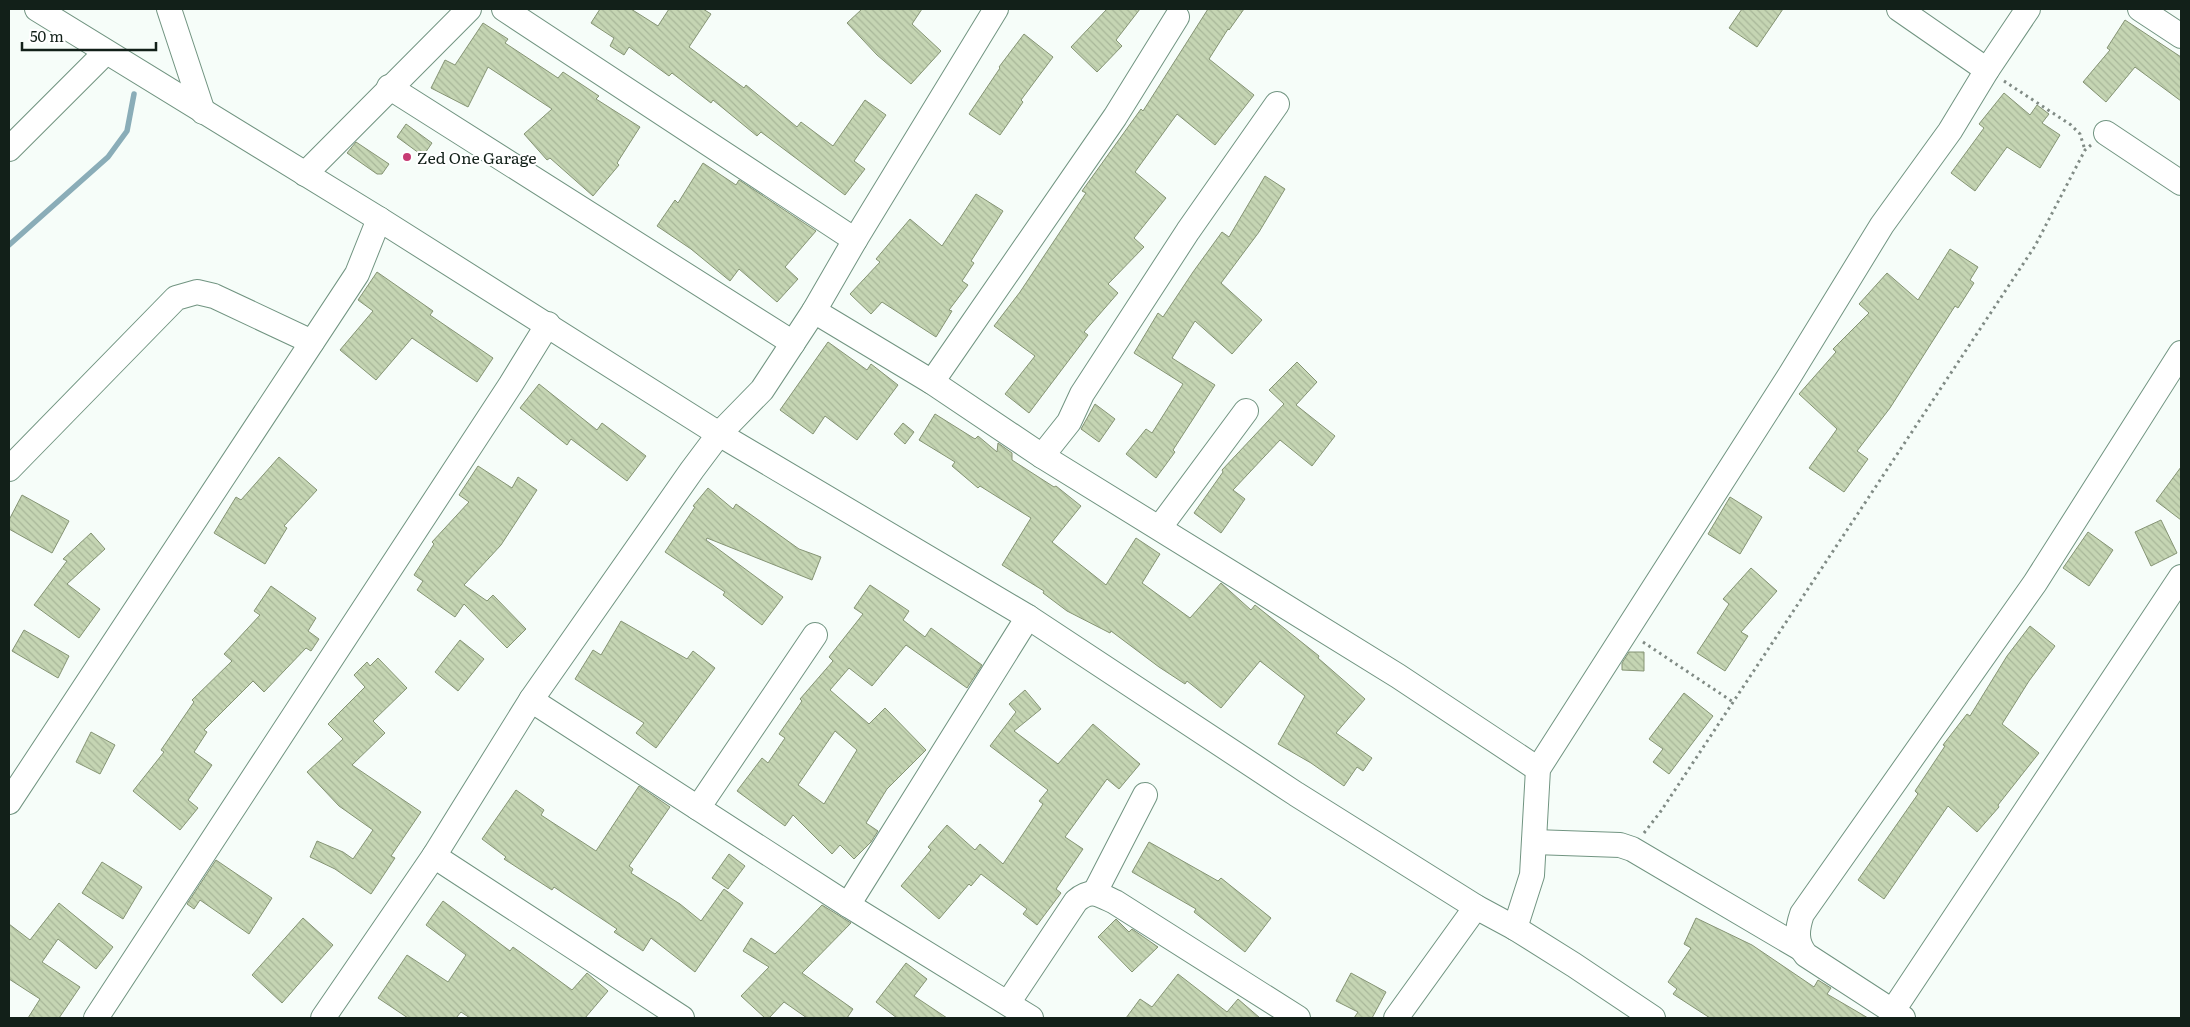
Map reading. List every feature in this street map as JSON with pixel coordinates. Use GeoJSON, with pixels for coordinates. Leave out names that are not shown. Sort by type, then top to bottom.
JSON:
{"type":"FeatureCollection","features":[{"type":"Feature","properties":{"kind":"street"},"geometry":{"type":"LineString","coordinates":[[37,9],[548,324],[718,434],[1028,617],[1296,794],[1476,907],[1515,928],[1653,1018]]}},
{"type":"Feature","properties":{"kind":"street"},"geometry":{"type":"LineString","coordinates":[[169,9],[203,112]]}},
{"type":"Feature","properties":{"kind":"street"},"geometry":{"type":"LineString","coordinates":[[305,174],[389,87],[469,9]]}},
{"type":"Feature","properties":{"kind":"street"},"geometry":{"type":"LineString","coordinates":[[504,9],[855,240]]}},
{"type":"Feature","properties":{"kind":"street"},"geometry":{"type":"LineString","coordinates":[[1899,9],[1987,70]]}},
{"type":"Feature","properties":{"kind":"street"},"geometry":{"type":"LineString","coordinates":[[1515,928],[1532,875],[1538,769],[1790,375],[1882,225],[1950,131],[1987,70],[2028,9]]}},
{"type":"Feature","properties":{"kind":"street"},"geometry":{"type":"LineString","coordinates":[[2140,9],[2181,36]]}},
{"type":"Feature","properties":{"kind":"street"},"geometry":{"type":"LineString","coordinates":[[328,1016],[434,856],[531,700],[718,434],[762,390],[793,343],[814,311],[989,11]]}},
{"type":"Feature","properties":{"kind":"street"},"geometry":{"type":"LineString","coordinates":[[932,382],[1115,117],[1177,17]]}},
{"type":"Feature","properties":{"kind":"street"},"geometry":{"type":"LineString","coordinates":[[9,149],[106,52]]}},
{"type":"Feature","properties":{"kind":"street"},"geometry":{"type":"LineString","coordinates":[[389,87],[793,343]]}},
{"type":"Feature","properties":{"kind":"street"},"geometry":{"type":"LineString","coordinates":[[1042,456],[1069,422],[1082,394],[1188,231],[1277,104]]}},
{"type":"Feature","properties":{"kind":"street"},"geometry":{"type":"LineString","coordinates":[[2106,133],[2181,183]]}},
{"type":"Feature","properties":{"kind":"street"},"geometry":{"type":"LineString","coordinates":[[9,802],[357,274],[379,219]]}},
{"type":"Feature","properties":{"kind":"street"},"geometry":{"type":"LineString","coordinates":[[9,469],[176,298],[198,292],[214,296],[312,342]]}},
{"type":"Feature","properties":{"kind":"street"},"geometry":{"type":"LineString","coordinates":[[814,311],[932,382],[1042,456],[1160,527],[1398,676],[1538,769]]}},
{"type":"Feature","properties":{"kind":"street"},"geometry":{"type":"LineString","coordinates":[[96,1018],[511,384],[548,324]]}},
{"type":"Feature","properties":{"kind":"street"},"geometry":{"type":"LineString","coordinates":[[1800,948],[1798,936],[1802,914],[2035,583],[2181,353]]}},
{"type":"Feature","properties":{"kind":"street"},"geometry":{"type":"LineString","coordinates":[[1160,527],[1246,411]]}},
{"type":"Feature","properties":{"kind":"street"},"geometry":{"type":"LineString","coordinates":[[1534,842],[1620,846],[1632,849],[1800,948],[1813,961],[1898,1015],[2181,578]]}},
{"type":"Feature","properties":{"kind":"street"},"geometry":{"type":"LineString","coordinates":[[848,905],[1028,617]]}},
{"type":"Feature","properties":{"kind":"street"},"geometry":{"type":"LineString","coordinates":[[698,808],[815,635]]}},
{"type":"Feature","properties":{"kind":"street"},"geometry":{"type":"LineString","coordinates":[[531,700],[848,905],[1008,1002],[1031,1018]]}},
{"type":"Feature","properties":{"kind":"street"},"geometry":{"type":"LineString","coordinates":[[1095,892],[1145,794]]}},
{"type":"Feature","properties":{"kind":"street"},"geometry":{"type":"LineString","coordinates":[[434,856],[682,1018]]}},
{"type":"Feature","properties":{"kind":"street"},"geometry":{"type":"LineString","coordinates":[[1008,1002],[1076,901],[1083,894],[1095,892],[1114,902],[1298,1018]]}},
{"type":"Feature","properties":{"kind":"street"},"geometry":{"type":"LineString","coordinates":[[1396,1018],[1476,907]]}},
{"type":"Feature","properties":{"kind":"street"},"geometry":{"type":"LineString","coordinates":[[1619,995],[1624,1018]]}},
{"type":"Feature","properties":{"kind":"path"},"geometry":{"type":"LineString","coordinates":[[1632,849],[1661,811],[2035,246],[2085,150],[2080,134],[2071,125],[1987,70]]}},
{"type":"Feature","properties":{"kind":"path"},"geometry":{"type":"LineString","coordinates":[[1626,631],[1733,702]]}},
{"type":"Feature","properties":{"kind":"building"},"geometry":{"type":"Polygon","coordinates":[[[600,9],[631,9],[658,26],[669,9],[703,9],[711,14],[689,47],[744,88],[746,85],[797,127],[801,122],[833,146],[865,100],[886,115],[854,161],[865,169],[845,195],[761,132],[757,136],[713,100],[711,103],[672,73],[669,76],[629,47],[624,55],[610,46],[614,38],[591,23],[600,9]]]}},
{"type":"Feature","properties":{"kind":"building"},"geometry":{"type":"Polygon","coordinates":[[[862,9],[922,9],[912,24],[941,51],[911,84],[877,55],[847,23],[862,9]]]}},
{"type":"Feature","properties":{"kind":"building"},"geometry":{"type":"Polygon","coordinates":[[[1107,9],[1140,9],[1116,40],[1122,46],[1097,72],[1071,47],[1107,9]]]}},
{"type":"Feature","properties":{"kind":"building"},"geometry":{"type":"Polygon","coordinates":[[[1208,9],[1244,9],[1228,29],[1209,59],[1254,95],[1215,145],[1177,114],[1135,172],[1166,198],[1134,238],[1144,247],[1108,284],[1118,293],[1084,332],[1088,335],[1029,413],[1005,394],[1035,356],[994,326],[1020,292],[1086,193],[1082,191],[1141,109],[1143,111],[1208,9]]]}},
{"type":"Feature","properties":{"kind":"building"},"geometry":{"type":"Polygon","coordinates":[[[1742,9],[1783,9],[1757,47],[1729,28],[1742,9]]]}},
{"type":"Feature","properties":{"kind":"building"},"geometry":{"type":"Polygon","coordinates":[[[2125,20],[2181,57],[2181,101],[2135,67],[2106,102],[2083,82],[2110,50],[2107,48],[2125,20]]]}},
{"type":"Feature","properties":{"kind":"building"},"geometry":{"type":"Polygon","coordinates":[[[483,23],[508,39],[505,43],[558,78],[563,72],[599,96],[596,99],[640,127],[617,163],[619,165],[593,196],[550,158],[547,160],[524,134],[552,109],[488,67],[468,107],[431,88],[445,60],[455,65],[483,23]]]}},
{"type":"Feature","properties":{"kind":"building"},"geometry":{"type":"Polygon","coordinates":[[[1024,34],[1053,57],[1021,100],[1023,102],[1000,135],[969,114],[999,67],[1024,34]]]}},
{"type":"Feature","properties":{"kind":"building"},"geometry":{"type":"Polygon","coordinates":[[[2004,93],[2030,115],[2037,105],[2049,114],[2042,123],[2060,135],[2040,168],[2007,147],[1975,191],[1951,173],[1984,128],[1979,124],[2004,93]]]}},
{"type":"Feature","properties":{"kind":"building"},"geometry":{"type":"Polygon","coordinates":[[[406,124],[432,143],[423,156],[397,137],[406,124]]]}},
{"type":"Feature","properties":{"kind":"building"},"geometry":{"type":"Polygon","coordinates":[[[356,142],[389,164],[382,174],[377,174],[347,153],[356,142]]]}},
{"type":"Feature","properties":{"kind":"building"},"geometry":{"type":"Polygon","coordinates":[[[703,163],[736,185],[739,180],[816,231],[785,267],[798,279],[777,302],[739,269],[730,281],[691,249],[657,226],[675,200],[678,203],[703,163]]]}},
{"type":"Feature","properties":{"kind":"building"},"geometry":{"type":"Polygon","coordinates":[[[1265,176],[1285,189],[1259,232],[1221,283],[1262,320],[1232,354],[1195,321],[1172,358],[1215,385],[1173,450],[1175,452],[1156,478],[1126,454],[1146,429],[1152,433],[1183,384],[1134,353],[1158,313],[1163,317],[1222,232],[1229,237],[1265,176]]]}},
{"type":"Feature","properties":{"kind":"building"},"geometry":{"type":"Polygon","coordinates":[[[976,194],[1003,211],[971,261],[974,263],[962,281],[968,285],[949,310],[952,311],[936,337],[882,302],[871,314],[850,294],[880,262],[876,259],[910,219],[942,246],[976,194]]]}},
{"type":"Feature","properties":{"kind":"building"},"geometry":{"type":"Polygon","coordinates":[[[1950,249],[1978,267],[1970,280],[1974,283],[1958,308],[1955,306],[1890,408],[1857,451],[1868,459],[1844,492],[1809,468],[1837,429],[1799,394],[1836,352],[1833,349],[1869,313],[1859,304],[1887,273],[1918,300],[1950,249]]]}},
{"type":"Feature","properties":{"kind":"building"},"geometry":{"type":"Polygon","coordinates":[[[377,272],[433,311],[430,315],[493,358],[477,382],[412,338],[376,380],[340,350],[373,311],[358,300],[377,272]]]}},
{"type":"Feature","properties":{"kind":"building"},"geometry":{"type":"Polygon","coordinates":[[[828,342],[867,370],[871,364],[898,385],[857,440],[825,416],[813,434],[780,410],[828,342]]]}},
{"type":"Feature","properties":{"kind":"building"},"geometry":{"type":"Polygon","coordinates":[[[1297,362],[1317,382],[1296,405],[1335,436],[1312,466],[1280,440],[1233,490],[1245,499],[1221,533],[1194,513],[1223,472],[1222,470],[1284,404],[1269,390],[1297,362]]]}},
{"type":"Feature","properties":{"kind":"building"},"geometry":{"type":"Polygon","coordinates":[[[539,384],[597,430],[602,423],[646,456],[627,481],[571,439],[567,445],[520,408],[539,384]]]}},
{"type":"Feature","properties":{"kind":"building"},"geometry":{"type":"Polygon","coordinates":[[[1095,404],[1115,419],[1099,442],[1081,429],[1095,404]]]}},
{"type":"Feature","properties":{"kind":"building"},"geometry":{"type":"Polygon","coordinates":[[[935,414],[975,439],[978,436],[997,452],[998,443],[1012,453],[1012,460],[1054,487],[1056,486],[1081,506],[1052,542],[1106,585],[1136,538],[1160,554],[1142,583],[1190,618],[1221,583],[1251,610],[1255,605],[1319,656],[1318,658],[1365,699],[1336,733],[1372,758],[1363,771],[1357,767],[1344,786],[1311,763],[1278,744],[1305,696],[1260,661],[1221,708],[1187,681],[1185,684],[1159,667],[1111,631],[1110,633],[1067,611],[1043,593],[1044,591],[1002,565],[1031,518],[980,486],[978,488],[952,466],[955,462],[919,440],[935,414]]]}},
{"type":"Feature","properties":{"kind":"building"},"geometry":{"type":"Polygon","coordinates":[[[903,423],[914,432],[905,444],[894,434],[903,423]]]}},
{"type":"Feature","properties":{"kind":"building"},"geometry":{"type":"Polygon","coordinates":[[[279,457],[317,490],[284,526],[287,528],[265,564],[214,533],[236,497],[241,500],[279,457]]]}},
{"type":"Feature","properties":{"kind":"building"},"geometry":{"type":"Polygon","coordinates":[[[478,466],[512,488],[518,477],[537,490],[501,545],[464,585],[487,601],[493,595],[526,629],[507,648],[464,604],[455,617],[417,590],[423,581],[414,575],[434,544],[432,542],[469,502],[459,495],[478,466]]]}},
{"type":"Feature","properties":{"kind":"building"},"geometry":{"type":"Polygon","coordinates":[[[2181,467],[2181,520],[2156,501],[2181,467]]]}},
{"type":"Feature","properties":{"kind":"building"},"geometry":{"type":"Polygon","coordinates":[[[708,488],[733,509],[736,504],[799,549],[821,557],[812,580],[707,538],[706,540],[783,597],[762,625],[723,595],[725,592],[665,552],[695,507],[693,506],[708,488]]]}},
{"type":"Feature","properties":{"kind":"building"},"geometry":{"type":"Polygon","coordinates":[[[22,495],[69,521],[52,553],[9,529],[9,520],[22,495]]]}},
{"type":"Feature","properties":{"kind":"building"},"geometry":{"type":"Polygon","coordinates":[[[1730,497],[1762,517],[1740,554],[1708,534],[1730,497]]]}},
{"type":"Feature","properties":{"kind":"building"},"geometry":{"type":"Polygon","coordinates":[[[2161,520],[2177,553],[2151,566],[2135,532],[2161,520]]]}},
{"type":"Feature","properties":{"kind":"building"},"geometry":{"type":"Polygon","coordinates":[[[2088,532],[2113,550],[2089,586],[2063,568],[2088,532]]]}},
{"type":"Feature","properties":{"kind":"building"},"geometry":{"type":"Polygon","coordinates":[[[91,533],[105,549],[67,584],[100,609],[79,638],[34,605],[67,561],[63,559],[91,533]]]}},
{"type":"Feature","properties":{"kind":"building"},"geometry":{"type":"Polygon","coordinates":[[[1751,568],[1777,591],[1741,632],[1748,636],[1725,671],[1697,653],[1729,604],[1723,599],[1751,568]]]}},
{"type":"Feature","properties":{"kind":"building"},"geometry":{"type":"Polygon","coordinates":[[[870,585],[909,611],[903,620],[925,637],[931,628],[982,665],[967,688],[906,645],[872,686],[849,668],[830,690],[869,724],[885,708],[926,750],[887,789],[866,823],[878,831],[871,842],[854,859],[840,845],[832,854],[793,815],[785,826],[737,791],[762,758],[768,763],[785,738],[779,734],[802,701],[800,699],[833,661],[829,657],[863,614],[854,608],[870,585]],[[835,731],[798,785],[824,804],[857,750],[835,731]]]}},
{"type":"Feature","properties":{"kind":"building"},"geometry":{"type":"Polygon","coordinates":[[[271,586],[316,618],[308,631],[319,639],[311,651],[306,648],[264,692],[253,681],[204,730],[207,732],[194,752],[212,765],[188,800],[198,808],[180,830],[133,791],[164,752],[161,750],[194,702],[192,700],[232,661],[224,654],[260,615],[254,611],[271,586]]]}},
{"type":"Feature","properties":{"kind":"building"},"geometry":{"type":"Polygon","coordinates":[[[621,621],[687,659],[693,651],[715,668],[656,748],[636,733],[644,723],[575,679],[593,650],[601,655],[621,621]]]}},
{"type":"Feature","properties":{"kind":"building"},"geometry":{"type":"Polygon","coordinates":[[[2030,626],[2055,646],[2029,681],[2002,724],[2039,753],[1998,805],[1999,807],[1977,832],[1948,806],[1884,899],[1858,880],[1918,794],[1915,791],[1945,746],[1943,745],[1967,714],[1970,716],[2007,656],[2030,626]]]}},
{"type":"Feature","properties":{"kind":"building"},"geometry":{"type":"Polygon","coordinates":[[[24,630],[69,656],[58,678],[12,651],[24,630]]]}},
{"type":"Feature","properties":{"kind":"building"},"geometry":{"type":"Polygon","coordinates":[[[460,640],[484,659],[458,691],[435,672],[460,640]]]}},
{"type":"Feature","properties":{"kind":"building"},"geometry":{"type":"Polygon","coordinates":[[[1629,652],[1644,652],[1644,671],[1622,670],[1622,663],[1629,652]]]}},
{"type":"Feature","properties":{"kind":"building"},"geometry":{"type":"Polygon","coordinates":[[[378,658],[407,688],[373,721],[385,733],[352,765],[421,812],[391,856],[395,858],[371,894],[335,869],[310,857],[317,841],[343,852],[353,859],[373,830],[339,806],[307,772],[343,739],[328,724],[365,687],[354,675],[367,662],[370,666],[378,658]]]}},
{"type":"Feature","properties":{"kind":"building"},"geometry":{"type":"Polygon","coordinates":[[[1025,690],[1041,709],[1014,731],[1058,764],[1093,724],[1140,764],[1119,789],[1107,779],[1065,837],[1083,849],[1056,889],[1061,893],[1037,925],[1023,914],[1027,909],[981,874],[971,886],[969,884],[939,919],[901,886],[931,850],[928,847],[947,825],[975,850],[980,844],[1003,864],[1043,804],[1039,801],[1048,790],[990,746],[1016,712],[1009,704],[1025,690]]]}},
{"type":"Feature","properties":{"kind":"building"},"geometry":{"type":"Polygon","coordinates":[[[1684,693],[1713,716],[1669,774],[1653,762],[1663,749],[1649,739],[1684,693]]]}},
{"type":"Feature","properties":{"kind":"building"},"geometry":{"type":"Polygon","coordinates":[[[91,732],[115,745],[100,774],[76,762],[91,732]]]}},
{"type":"Feature","properties":{"kind":"building"},"geometry":{"type":"Polygon","coordinates":[[[639,786],[670,807],[629,866],[633,869],[631,873],[680,904],[701,921],[724,889],[743,903],[695,972],[651,938],[643,951],[614,932],[617,929],[554,887],[552,890],[504,859],[506,857],[482,839],[516,790],[544,810],[541,815],[596,851],[639,786]]]}},
{"type":"Feature","properties":{"kind":"building"},"geometry":{"type":"Polygon","coordinates":[[[1149,842],[1218,881],[1221,878],[1271,918],[1245,952],[1194,912],[1196,909],[1132,872],[1149,842]]]}},
{"type":"Feature","properties":{"kind":"building"},"geometry":{"type":"Polygon","coordinates":[[[729,854],[745,866],[728,889],[712,878],[729,854]]]}},
{"type":"Feature","properties":{"kind":"building"},"geometry":{"type":"Polygon","coordinates":[[[216,860],[272,898],[249,934],[200,900],[194,909],[187,904],[216,860]]]}},
{"type":"Feature","properties":{"kind":"building"},"geometry":{"type":"Polygon","coordinates":[[[102,862],[142,887],[123,919],[82,893],[102,862]]]}},
{"type":"Feature","properties":{"kind":"building"},"geometry":{"type":"Polygon","coordinates":[[[443,901],[510,951],[513,947],[572,990],[587,973],[608,991],[585,1018],[470,1018],[461,1012],[456,1018],[408,1018],[378,998],[407,955],[448,982],[466,955],[426,925],[443,901]]]}},
{"type":"Feature","properties":{"kind":"building"},"geometry":{"type":"Polygon","coordinates":[[[59,903],[113,947],[96,969],[58,939],[42,962],[80,987],[59,1018],[28,1018],[40,999],[9,979],[9,924],[30,940],[59,903]]]}},
{"type":"Feature","properties":{"kind":"building"},"geometry":{"type":"Polygon","coordinates":[[[822,905],[851,923],[802,973],[853,1009],[847,1018],[807,1018],[784,1002],[769,1018],[765,1018],[741,996],[769,967],[743,951],[751,938],[775,954],[822,905]]]}},
{"type":"Feature","properties":{"kind":"building"},"geometry":{"type":"Polygon","coordinates":[[[303,918],[333,945],[282,1003],[252,975],[303,918]]]}},
{"type":"Feature","properties":{"kind":"building"},"geometry":{"type":"Polygon","coordinates":[[[1696,918],[1752,945],[1814,987],[1818,980],[1831,988],[1827,994],[1868,1018],[1710,1018],[1673,994],[1677,989],[1668,982],[1691,948],[1684,944],[1696,918]]]}},
{"type":"Feature","properties":{"kind":"building"},"geometry":{"type":"Polygon","coordinates":[[[1116,919],[1129,932],[1132,929],[1158,947],[1132,972],[1098,937],[1116,919]]]}},
{"type":"Feature","properties":{"kind":"building"},"geometry":{"type":"Polygon","coordinates":[[[906,963],[927,979],[914,996],[947,1018],[897,1018],[876,1002],[906,963]]]}},
{"type":"Feature","properties":{"kind":"building"},"geometry":{"type":"Polygon","coordinates":[[[1351,973],[1386,992],[1372,1018],[1354,1018],[1358,1012],[1336,1001],[1351,973]]]}},
{"type":"Feature","properties":{"kind":"building"},"geometry":{"type":"Polygon","coordinates":[[[1178,974],[1227,1012],[1238,999],[1260,1018],[1126,1018],[1140,999],[1152,1007],[1178,974]]]}},
{"type":"Feature","properties":{"kind":"waterway"},"geometry":{"type":"LineString","coordinates":[[9,245],[108,157],[127,131],[134,94]]}},
{"type":"Feature","properties":{"kind":"place","name":"Zed One Garage"},"geometry":{"type":"Point","coordinates":[407,157]}}]}
